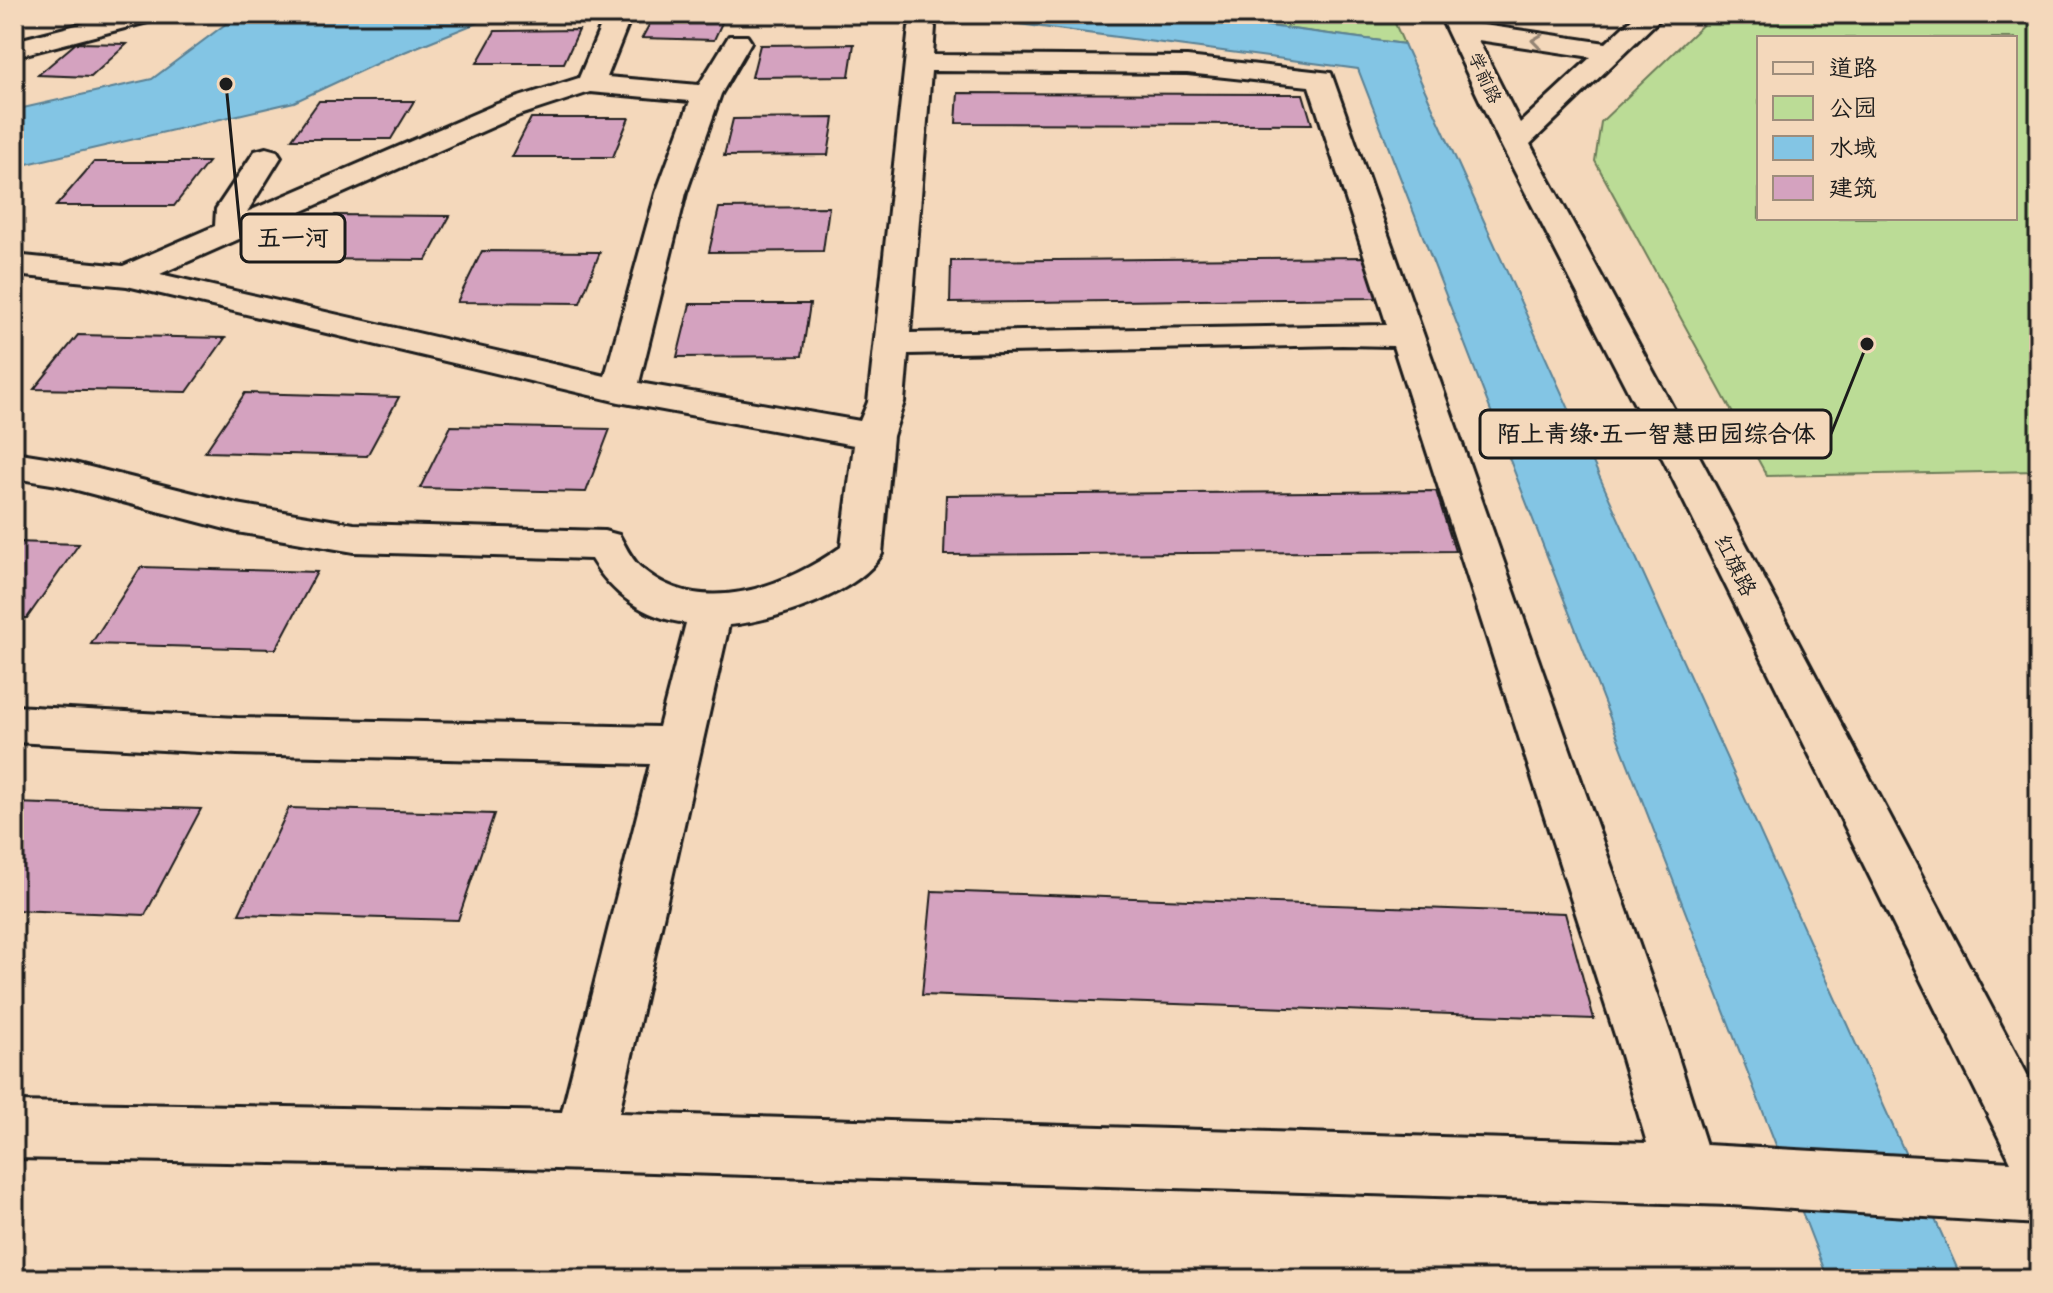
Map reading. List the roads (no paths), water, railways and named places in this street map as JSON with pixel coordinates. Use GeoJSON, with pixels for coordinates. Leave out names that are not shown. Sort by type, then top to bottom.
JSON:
{"type":"FeatureCollection","features":[{"type":"Feature","properties":{"kind":"street"},"geometry":{"type":"LineString","coordinates":[[14,49],[150,14]]}},
{"type":"Feature","properties":{"kind":"street"},"geometry":{"type":"LineString","coordinates":[[590,84],[619,14]]}},
{"type":"Feature","properties":{"kind":"street"},"geometry":{"type":"LineString","coordinates":[[1515,143],[1652,14]]}},
{"type":"Feature","properties":{"kind":"street"},"geometry":{"type":"LineString","coordinates":[[1457,22],[1611,52]]}},
{"type":"Feature","properties":{"kind":"street","name":"学前路"},"geometry":{"type":"LineString","coordinates":[[1457,22],[1515,143]]}},
{"type":"Feature","properties":{"kind":"street"},"geometry":{"type":"LineString","coordinates":[[619,391],[671,193],[707,94],[738,42]]}},
{"type":"Feature","properties":{"kind":"street"},"geometry":{"type":"LineString","coordinates":[[14,465],[58,472],[237,518],[354,538],[604,545],[623,576],[649,594],[679,606],[711,609],[759,607],[829,577],[861,554],[874,436],[886,402],[921,45],[1187,65],[1321,79],[1643,1035],[1708,1174]]}},
{"type":"Feature","properties":{"kind":"street"},"geometry":{"type":"LineString","coordinates":[[127,276],[507,110],[556,92],[590,84],[707,94]]}},
{"type":"Feature","properties":{"kind":"street"},"geometry":{"type":"LineString","coordinates":[[443,106],[507,110]]}},
{"type":"Feature","properties":{"kind":"street","name":"红旗路"},"geometry":{"type":"LineString","coordinates":[[1515,143],[1685,465],[2039,1157]]}},
{"type":"Feature","properties":{"kind":"street"},"geometry":{"type":"LineString","coordinates":[[230,231],[232,209],[266,157]]}},
{"type":"Feature","properties":{"kind":"street"},"geometry":{"type":"LineString","coordinates":[[14,265],[127,276],[619,391],[874,436]]}},
{"type":"Feature","properties":{"kind":"street"},"geometry":{"type":"LineString","coordinates":[[892,344],[1408,336]]}},
{"type":"Feature","properties":{"kind":"street"},"geometry":{"type":"LineString","coordinates":[[583,1142],[711,609]]}},
{"type":"Feature","properties":{"kind":"street"},"geometry":{"type":"LineString","coordinates":[[14,724],[237,736],[678,746]]}},
{"type":"Feature","properties":{"kind":"street"},"geometry":{"type":"LineString","coordinates":[[14,1130],[583,1142],[1708,1174],[2039,1194]]}},
{"type":"Feature","properties":{"kind":"water"},"geometry":{"type":"Polygon","coordinates":[[[239,14],[499,14],[382,61],[294,102],[14,167],[14,110],[152,79],[239,14]]]}},
{"type":"Feature","properties":{"kind":"water"},"geometry":{"type":"Polygon","coordinates":[[[944,14],[1179,14],[1404,44],[1962,1279],[1828,1279],[1358,69],[944,14]]]}},
{"type":"Feature","properties":{"kind":"place","name":"五一河"},"geometry":{"type":"Point","coordinates":[226,84]}},
{"type":"Feature","properties":{"kind":"place","name":"陌上青绿·五一智慧田园综合体"},"geometry":{"type":"Point","coordinates":[1867,344]}}]}
